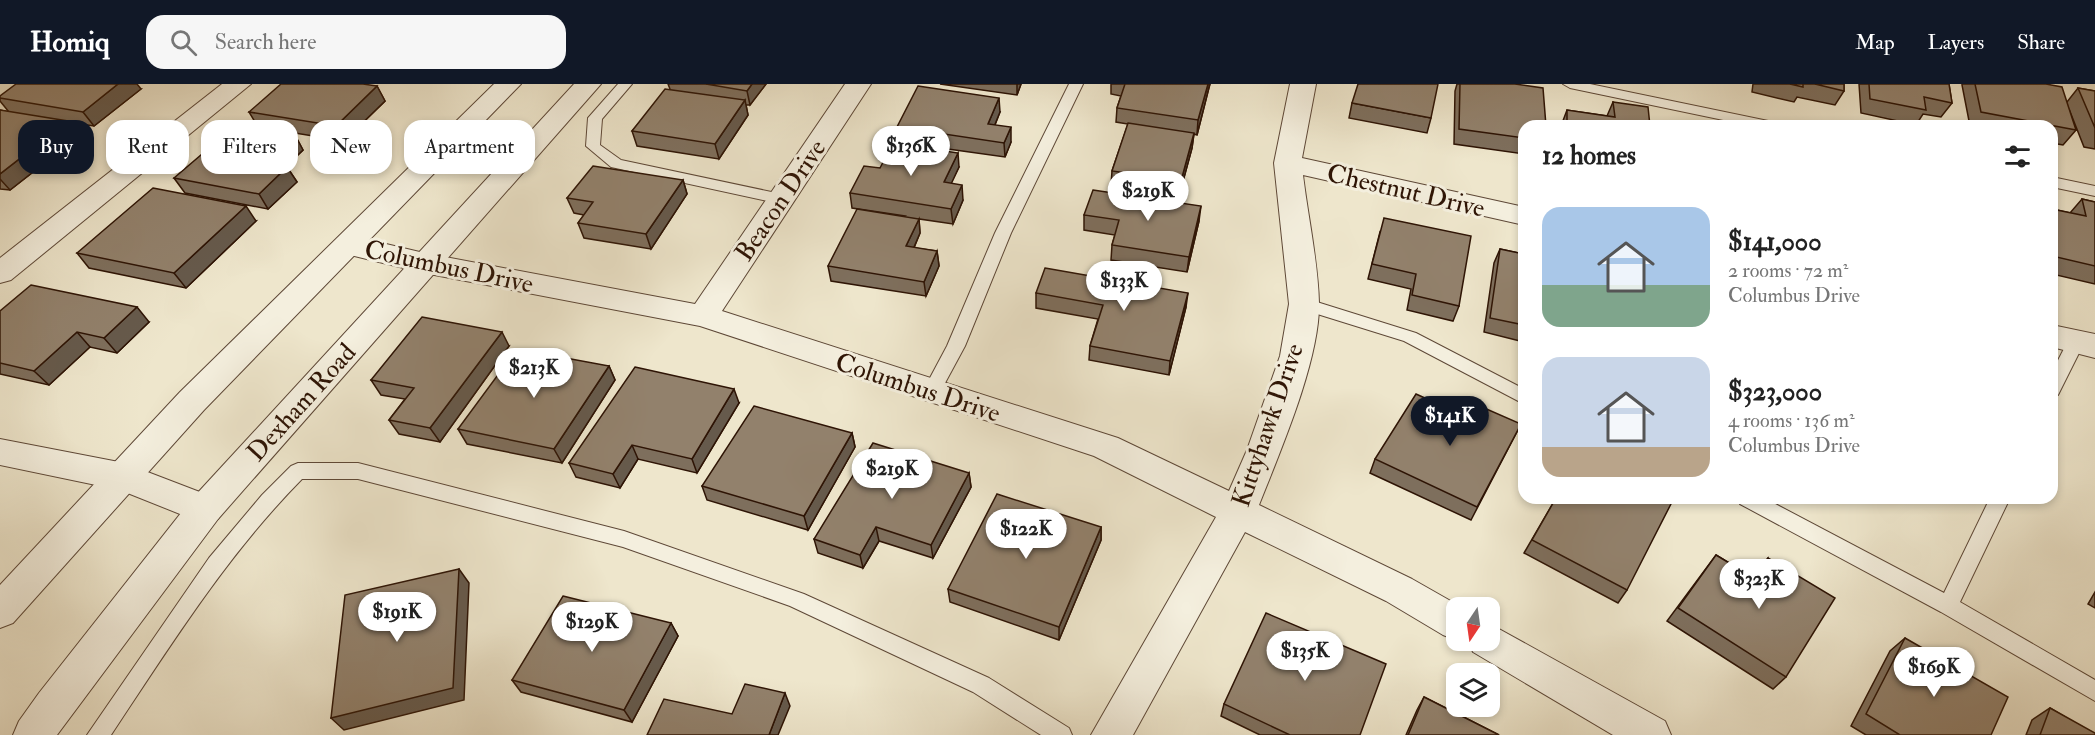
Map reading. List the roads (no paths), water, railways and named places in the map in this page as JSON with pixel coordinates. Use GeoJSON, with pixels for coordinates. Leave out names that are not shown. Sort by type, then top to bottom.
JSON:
{"type":"FeatureCollection","features":[{"type":"Feature","properties":{"kind":"street"},"geometry":{"type":"LineString","coordinates":[[0,273],[238,84]]}},
{"type":"Feature","properties":{"kind":"street"},"geometry":{"type":"LineString","coordinates":[[0,611],[192,401],[508,84]]}},
{"type":"Feature","properties":{"kind":"street","name":"Dexham Road"},"geometry":{"type":"LineString","coordinates":[[33,735],[53,705],[206,509],[424,263],[588,84]]}},
{"type":"Feature","properties":{"kind":"street","name":"Beacon Drive"},"geometry":{"type":"LineString","coordinates":[[703,316],[858,84]]}},
{"type":"Feature","properties":{"kind":"street","name":"Kittyhawk Drive"},"geometry":{"type":"LineString","coordinates":[[1111,735],[1238,512],[1264,450],[1296,356],[1304,304],[1288,163],[1303,84]]}},
{"type":"Feature","properties":{"kind":"street","name":"Chestnut Drive"},"geometry":{"type":"LineString","coordinates":[[1288,163],[1518,215]]}},
{"type":"Feature","properties":{"kind":"street","name":"Columbus Drive"},"geometry":{"type":"LineString","coordinates":[[348,245],[424,263],[703,316],[1106,447],[1399,590],[1446,617]]}},
{"type":"Feature","properties":{"kind":"street"},"geometry":{"type":"LineString","coordinates":[[0,452],[124,477],[206,509]]}},
{"type":"Feature","properties":{"kind":"street"},"geometry":{"type":"LineString","coordinates":[[1500,648],[1651,735]]}},
{"type":"Feature","properties":{"kind":"lane"},"geometry":{"type":"LineString","coordinates":[[625,84],[595,118],[593,146],[616,164],[781,199]]}},
{"type":"Feature","properties":{"kind":"lane"},"geometry":{"type":"LineString","coordinates":[[932,391],[956,346],[1003,234],[1076,84]]}},
{"type":"Feature","properties":{"kind":"lane"},"geometry":{"type":"LineString","coordinates":[[1570,84],[1744,120]]}},
{"type":"Feature","properties":{"kind":"lane"},"geometry":{"type":"LineString","coordinates":[[2058,183],[2095,191]]}},
{"type":"Feature","properties":{"kind":"lane"},"geometry":{"type":"LineString","coordinates":[[1304,304],[1410,337],[1518,394]]}},
{"type":"Feature","properties":{"kind":"lane"},"geometry":{"type":"LineString","coordinates":[[2058,377],[2074,341]]}},
{"type":"Feature","properties":{"kind":"lane"},"geometry":{"type":"LineString","coordinates":[[98,735],[212,570],[265,501],[298,471],[358,471],[635,543],[797,600],[981,686],[1061,735]]}},
{"type":"Feature","properties":{"kind":"lane"},"geometry":{"type":"LineString","coordinates":[[1758,504],[1948,606],[2095,691]]}},
{"type":"Feature","properties":{"kind":"lane"},"geometry":{"type":"LineString","coordinates":[[1948,606],[1997,504]]}}]}
